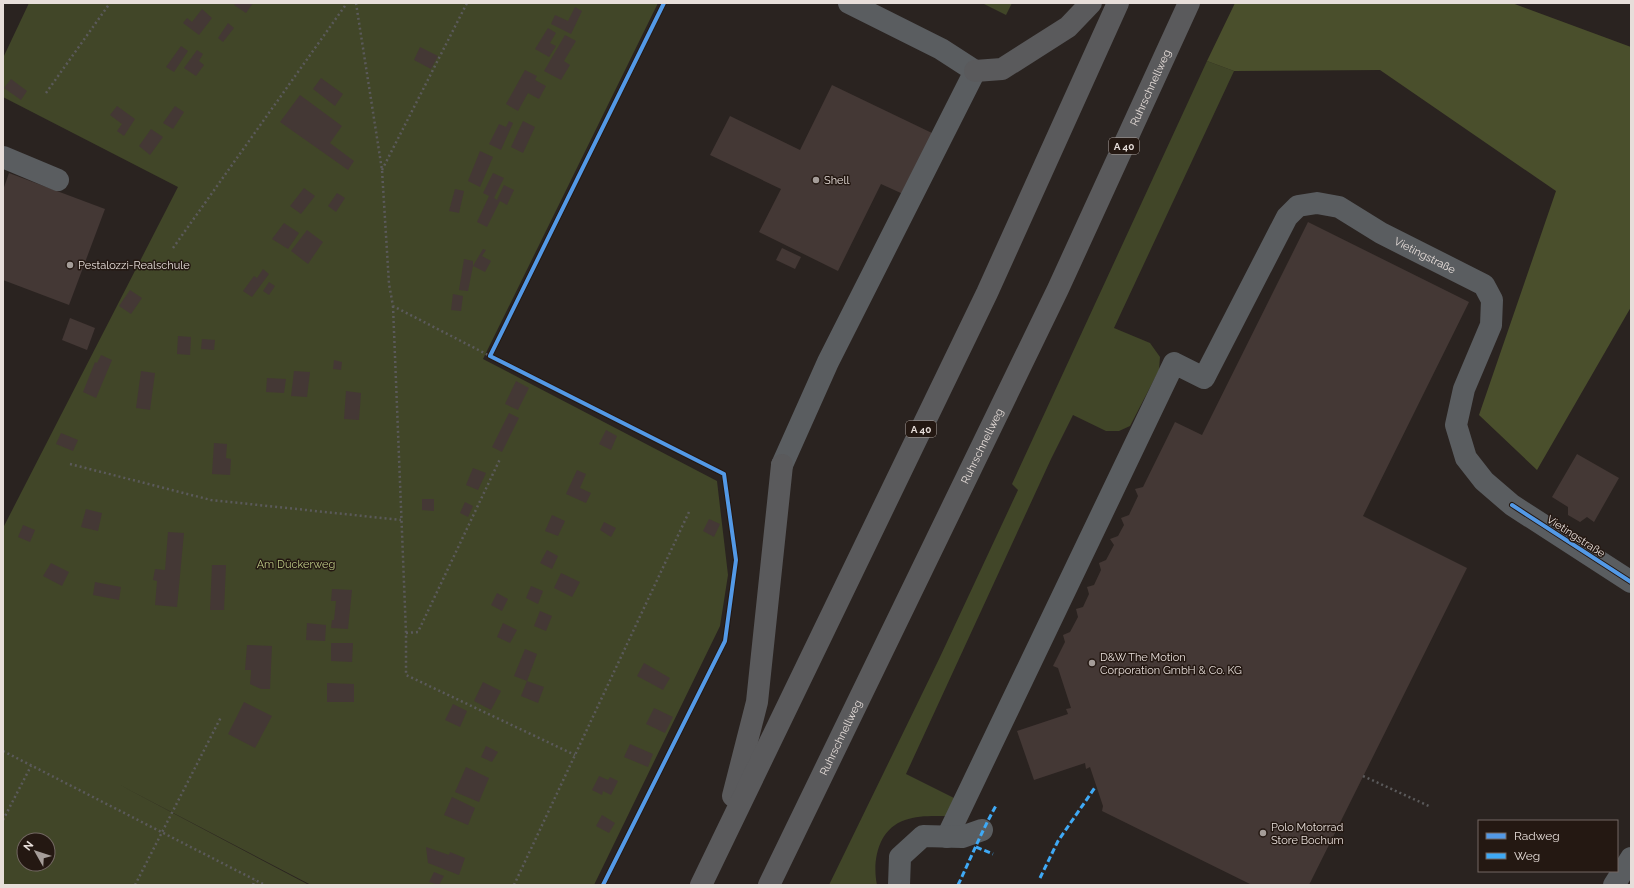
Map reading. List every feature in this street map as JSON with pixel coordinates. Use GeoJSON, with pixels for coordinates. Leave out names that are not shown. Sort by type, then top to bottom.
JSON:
{"type":"FeatureCollection","features":[{"type":"Feature","properties":{"kind":"highway"},"geometry":{"type":"LineString","coordinates":[[975,71],[1002,69],[1068,27],[1091,3]]}},
{"type":"Feature","properties":{"kind":"highway","name":"A 40"},"geometry":{"type":"LineString","coordinates":[[701,885],[987,293],[1118,3]]}},
{"type":"Feature","properties":{"kind":"highway","name":"Ruhrschnellweg"},"geometry":{"type":"LineString","coordinates":[[768,885],[1054,296],[1189,3]]}},
{"type":"Feature","properties":{"kind":"highway"},"geometry":{"type":"LineString","coordinates":[[718,852],[757,702],[782,465]]}},
{"type":"Feature","properties":{"kind":"street"},"geometry":{"type":"LineString","coordinates":[[782,465],[828,362],[975,71],[941,49],[849,3]]}},
{"type":"Feature","properties":{"kind":"street"},"geometry":{"type":"LineString","coordinates":[[3,157],[58,180]]}},
{"type":"Feature","properties":{"kind":"street","name":"Vietingstraße"},"geometry":{"type":"LineString","coordinates":[[947,837],[1174,363],[1204,378],[1287,217],[1298,206],[1317,203],[1339,208],[1381,233],[1484,285],[1492,300],[1491,325],[1464,389],[1456,425],[1466,458],[1484,481],[1512,505],[1631,582]]}},
{"type":"Feature","properties":{"kind":"street"},"geometry":{"type":"LineString","coordinates":[[899,885],[900,857],[923,836],[962,837],[982,830]]}},
{"type":"Feature","properties":{"kind":"street"},"geometry":{"type":"LineString","coordinates":[[1614,885],[1631,858]]}},
{"type":"Feature","properties":{"kind":"path"},"geometry":{"type":"LineString","coordinates":[[46,93],[110,3]]}},
{"type":"Feature","properties":{"kind":"path"},"geometry":{"type":"LineString","coordinates":[[173,248],[347,3]]}},
{"type":"Feature","properties":{"kind":"path"},"geometry":{"type":"LineString","coordinates":[[356,3],[382,170],[389,284],[393,306],[406,633],[406,675],[575,755]]}},
{"type":"Feature","properties":{"kind":"path"},"geometry":{"type":"LineString","coordinates":[[382,170],[467,3]]}},
{"type":"Feature","properties":{"kind":"path"},"geometry":{"type":"LineString","coordinates":[[393,306],[497,359]]}},
{"type":"Feature","properties":{"kind":"path"},"geometry":{"type":"LineString","coordinates":[[406,633],[418,632],[500,459]]}},
{"type":"Feature","properties":{"kind":"path"},"geometry":{"type":"LineString","coordinates":[[70,464],[211,500],[401,520]]}},
{"type":"Feature","properties":{"kind":"path"},"geometry":{"type":"LineString","coordinates":[[514,885],[689,512]]}},
{"type":"Feature","properties":{"kind":"path"},"geometry":{"type":"LineString","coordinates":[[134,885],[221,716]]}},
{"type":"Feature","properties":{"kind":"path"},"geometry":{"type":"LineString","coordinates":[[3,751],[265,885]]}},
{"type":"Feature","properties":{"kind":"path"},"geometry":{"type":"LineString","coordinates":[[3,820],[31,766]]}},
{"type":"Feature","properties":{"kind":"path"},"geometry":{"type":"LineString","coordinates":[[1363,776],[1431,807]]}},
{"type":"Feature","properties":{"kind":"path"},"geometry":{"type":"LineString","coordinates":[[253,885],[255,880]]}},
{"type":"Feature","properties":{"kind":"green space","name":"Am Dückerweg"},"geometry":{"type":"Polygon","coordinates":[[[29,3],[658,3],[483,359],[717,481],[728,575],[720,626],[594,885],[311,885],[118,784],[309,885],[3,885],[3,528],[178,187],[3,97],[3,58],[29,3]]]}},
{"type":"Feature","properties":{"kind":"green space"},"geometry":{"type":"Polygon","coordinates":[[[982,3],[1012,3],[1006,15],[982,3]]]}},
{"type":"Feature","properties":{"kind":"green space"},"geometry":{"type":"Polygon","coordinates":[[[1235,3],[1512,3],[1631,47],[1631,307],[1537,470],[1479,415],[1556,191],[1380,70],[1234,71],[1207,61],[1235,3]]]}},
{"type":"Feature","properties":{"kind":"green space"},"geometry":{"type":"Polygon","coordinates":[[[1207,61],[1234,71],[1114,328],[1150,343],[1160,357],[1159,370],[1130,426],[1119,431],[1106,431],[1073,415],[1051,459],[906,774],[958,800],[948,816],[915,817],[896,824],[883,838],[879,847],[875,866],[877,885],[829,885],[940,657],[1018,490],[1012,484],[1207,61]]]}},
{"type":"Feature","properties":{"kind":"building"},"geometry":{"type":"Polygon","coordinates":[[[236,3],[253,3],[246,13],[234,5],[236,3]]]}},
{"type":"Feature","properties":{"kind":"building"},"geometry":{"type":"Polygon","coordinates":[[[575,7],[582,11],[571,34],[551,24],[555,15],[568,21],[575,7]]]}},
{"type":"Feature","properties":{"kind":"building"},"geometry":{"type":"Polygon","coordinates":[[[202,9],[212,18],[199,35],[183,23],[187,18],[192,22],[202,9]]]}},
{"type":"Feature","properties":{"kind":"building"},"geometry":{"type":"Polygon","coordinates":[[[228,23],[234,28],[223,42],[218,38],[228,23]]]}},
{"type":"Feature","properties":{"kind":"building"},"geometry":{"type":"Polygon","coordinates":[[[548,28],[556,33],[550,43],[556,46],[549,57],[535,49],[548,28]]]}},
{"type":"Feature","properties":{"kind":"building"},"geometry":{"type":"Polygon","coordinates":[[[565,35],[576,41],[564,61],[570,65],[561,80],[544,71],[565,35]]]}},
{"type":"Feature","properties":{"kind":"building"},"geometry":{"type":"Polygon","coordinates":[[[181,46],[188,51],[174,72],[166,67],[181,46]]]}},
{"type":"Feature","properties":{"kind":"building"},"geometry":{"type":"Polygon","coordinates":[[[420,47],[438,56],[431,69],[414,60],[420,47]]]}},
{"type":"Feature","properties":{"kind":"building"},"geometry":{"type":"Polygon","coordinates":[[[197,50],[203,54],[199,61],[204,65],[196,76],[184,68],[197,50]]]}},
{"type":"Feature","properties":{"kind":"building"},"geometry":{"type":"Polygon","coordinates":[[[525,70],[537,76],[535,80],[546,86],[539,99],[528,93],[518,111],[506,104],[525,70]]]}},
{"type":"Feature","properties":{"kind":"building"},"geometry":{"type":"Polygon","coordinates":[[[321,78],[343,94],[335,106],[313,89],[321,78]]]}},
{"type":"Feature","properties":{"kind":"building"},"geometry":{"type":"Polygon","coordinates":[[[11,79],[27,91],[21,100],[4,88],[11,79]]]}},
{"type":"Feature","properties":{"kind":"building"},"geometry":{"type":"Polygon","coordinates":[[[832,85],[932,133],[903,194],[881,184],[838,271],[759,232],[781,189],[710,155],[730,116],[800,150],[832,85]]]}},
{"type":"Feature","properties":{"kind":"building"},"geometry":{"type":"Polygon","coordinates":[[[300,95],[342,126],[330,143],[354,161],[348,170],[280,122],[300,95]]]}},
{"type":"Feature","properties":{"kind":"building"},"geometry":{"type":"Polygon","coordinates":[[[117,106],[135,119],[124,136],[117,131],[122,124],[110,115],[117,106]]]}},
{"type":"Feature","properties":{"kind":"building"},"geometry":{"type":"Polygon","coordinates":[[[175,106],[184,112],[173,129],[163,123],[175,106]]]}},
{"type":"Feature","properties":{"kind":"building"},"geometry":{"type":"Polygon","coordinates":[[[509,121],[513,123],[501,150],[489,144],[499,124],[506,127],[509,121]]]}},
{"type":"Feature","properties":{"kind":"building"},"geometry":{"type":"Polygon","coordinates":[[[523,121],[535,127],[523,153],[511,147],[523,121]]]}},
{"type":"Feature","properties":{"kind":"building"},"geometry":{"type":"Polygon","coordinates":[[[151,129],[163,137],[150,155],[139,146],[151,129]]]}},
{"type":"Feature","properties":{"kind":"building"},"geometry":{"type":"Polygon","coordinates":[[[480,151],[493,157],[480,187],[468,181],[480,151]]]}},
{"type":"Feature","properties":{"kind":"building"},"geometry":{"type":"Polygon","coordinates":[[[9,173],[105,209],[69,305],[3,280],[3,190],[9,173]]]}},
{"type":"Feature","properties":{"kind":"building"},"geometry":{"type":"Polygon","coordinates":[[[493,173],[504,178],[494,198],[497,200],[504,185],[514,190],[507,205],[500,201],[487,227],[477,222],[489,196],[483,193],[493,173]]]}},
{"type":"Feature","properties":{"kind":"building"},"geometry":{"type":"Polygon","coordinates":[[[304,188],[315,196],[301,214],[290,206],[304,188]]]}},
{"type":"Feature","properties":{"kind":"building"},"geometry":{"type":"Polygon","coordinates":[[[455,189],[464,191],[459,213],[449,211],[455,189]]]}},
{"type":"Feature","properties":{"kind":"building"},"geometry":{"type":"Polygon","coordinates":[[[337,193],[345,198],[336,212],[328,206],[337,193]]]}},
{"type":"Feature","properties":{"kind":"building"},"geometry":{"type":"Polygon","coordinates":[[[1308,222],[1469,302],[1363,516],[1467,568],[1309,885],[1252,885],[1102,811],[1103,806],[1090,767],[1086,769],[1085,763],[1034,780],[1017,731],[1068,714],[1066,709],[1071,708],[1058,668],[1053,666],[1065,642],[1063,635],[1070,632],[1078,617],[1076,609],[1083,607],[1089,594],[1087,587],[1094,585],[1101,570],[1099,563],[1106,560],[1114,545],[1110,539],[1118,536],[1124,525],[1121,518],[1129,515],[1138,496],[1135,489],[1143,487],[1175,422],[1202,435],[1308,222]]]}},
{"type":"Feature","properties":{"kind":"building"},"geometry":{"type":"Polygon","coordinates":[[[284,223],[299,233],[288,249],[272,239],[284,223]]]}},
{"type":"Feature","properties":{"kind":"building"},"geometry":{"type":"Polygon","coordinates":[[[307,230],[323,242],[308,264],[291,251],[307,230]]]}},
{"type":"Feature","properties":{"kind":"building"},"geometry":{"type":"Polygon","coordinates":[[[782,248],[801,257],[795,269],[776,260],[782,248]]]}},
{"type":"Feature","properties":{"kind":"building"},"geometry":{"type":"Polygon","coordinates":[[[483,249],[486,250],[482,256],[491,261],[485,272],[473,266],[483,249]]]}},
{"type":"Feature","properties":{"kind":"building"},"geometry":{"type":"Polygon","coordinates":[[[464,259],[473,261],[468,291],[459,290],[464,259]]]}},
{"type":"Feature","properties":{"kind":"building"},"geometry":{"type":"Polygon","coordinates":[[[263,269],[269,274],[252,297],[243,291],[254,276],[257,278],[263,269]]]}},
{"type":"Feature","properties":{"kind":"building"},"geometry":{"type":"Polygon","coordinates":[[[269,282],[275,286],[269,295],[263,291],[269,282]]]}},
{"type":"Feature","properties":{"kind":"building"},"geometry":{"type":"Polygon","coordinates":[[[130,290],[142,298],[131,314],[119,306],[130,290]]]}},
{"type":"Feature","properties":{"kind":"building"},"geometry":{"type":"Polygon","coordinates":[[[453,294],[463,296],[461,311],[451,310],[453,294]]]}},
{"type":"Feature","properties":{"kind":"building"},"geometry":{"type":"Polygon","coordinates":[[[70,318],[95,328],[87,350],[62,340],[70,318]]]}},
{"type":"Feature","properties":{"kind":"building"},"geometry":{"type":"Polygon","coordinates":[[[178,336],[191,337],[190,355],[177,354],[178,336]]]}},
{"type":"Feature","properties":{"kind":"building"},"geometry":{"type":"Polygon","coordinates":[[[202,339],[215,340],[214,350],[201,349],[202,339]]]}},
{"type":"Feature","properties":{"kind":"building"},"geometry":{"type":"Polygon","coordinates":[[[101,355],[112,360],[96,398],[83,392],[95,362],[97,363],[101,355]]]}},
{"type":"Feature","properties":{"kind":"building"},"geometry":{"type":"Polygon","coordinates":[[[334,360],[342,362],[341,370],[333,369],[334,360]]]}},
{"type":"Feature","properties":{"kind":"building"},"geometry":{"type":"Polygon","coordinates":[[[141,371],[155,373],[150,410],[136,408],[141,371]]]}},
{"type":"Feature","properties":{"kind":"building"},"geometry":{"type":"Polygon","coordinates":[[[294,371],[310,372],[307,397],[291,396],[294,371]]]}},
{"type":"Feature","properties":{"kind":"building"},"geometry":{"type":"Polygon","coordinates":[[[267,378],[286,379],[284,393],[266,392],[267,378]]]}},
{"type":"Feature","properties":{"kind":"building"},"geometry":{"type":"Polygon","coordinates":[[[516,381],[529,388],[518,410],[505,404],[516,381]]]}},
{"type":"Feature","properties":{"kind":"building"},"geometry":{"type":"Polygon","coordinates":[[[346,391],[361,393],[359,420],[344,419],[346,391]]]}},
{"type":"Feature","properties":{"kind":"building"},"geometry":{"type":"Polygon","coordinates":[[[509,413],[519,418],[502,452],[492,447],[509,413]]]}},
{"type":"Feature","properties":{"kind":"building"},"geometry":{"type":"Polygon","coordinates":[[[606,430],[617,436],[611,450],[599,444],[606,430]]]}},
{"type":"Feature","properties":{"kind":"building"},"geometry":{"type":"Polygon","coordinates":[[[61,433],[78,440],[73,451],[56,444],[61,433]]]}},
{"type":"Feature","properties":{"kind":"building"},"geometry":{"type":"Polygon","coordinates":[[[214,443],[227,444],[226,458],[231,459],[230,475],[212,474],[214,443]]]}},
{"type":"Feature","properties":{"kind":"building"},"geometry":{"type":"Polygon","coordinates":[[[1577,454],[1619,478],[1594,522],[1587,517],[1580,522],[1568,515],[1568,507],[1552,497],[1577,454]]]}},
{"type":"Feature","properties":{"kind":"building"},"geometry":{"type":"Polygon","coordinates":[[[473,468],[486,473],[478,490],[466,485],[473,468]]]}},
{"type":"Feature","properties":{"kind":"building"},"geometry":{"type":"Polygon","coordinates":[[[577,470],[586,474],[580,488],[591,493],[586,503],[566,494],[577,470]]]}},
{"type":"Feature","properties":{"kind":"building"},"geometry":{"type":"Polygon","coordinates":[[[422,499],[434,499],[434,511],[422,510],[422,499]]]}},
{"type":"Feature","properties":{"kind":"building"},"geometry":{"type":"Polygon","coordinates":[[[465,502],[473,506],[468,517],[460,513],[465,502]]]}},
{"type":"Feature","properties":{"kind":"building"},"geometry":{"type":"Polygon","coordinates":[[[86,509],[102,513],[98,531],[81,527],[86,509]]]}},
{"type":"Feature","properties":{"kind":"building"},"geometry":{"type":"Polygon","coordinates":[[[552,515],[565,521],[558,536],[545,531],[552,515]]]}},
{"type":"Feature","properties":{"kind":"building"},"geometry":{"type":"Polygon","coordinates":[[[709,519],[720,524],[714,537],[703,531],[709,519]]]}},
{"type":"Feature","properties":{"kind":"building"},"geometry":{"type":"Polygon","coordinates":[[[604,522],[616,528],[611,537],[600,530],[604,522]]]}},
{"type":"Feature","properties":{"kind":"building"},"geometry":{"type":"Polygon","coordinates":[[[23,525],[35,530],[30,542],[18,537],[23,525]]]}},
{"type":"Feature","properties":{"kind":"building"},"geometry":{"type":"Polygon","coordinates":[[[168,532],[184,533],[177,607],[155,605],[157,581],[153,580],[155,569],[165,570],[168,532]]]}},
{"type":"Feature","properties":{"kind":"building"},"geometry":{"type":"Polygon","coordinates":[[[547,550],[558,556],[552,569],[540,563],[547,550]]]}},
{"type":"Feature","properties":{"kind":"building"},"geometry":{"type":"Polygon","coordinates":[[[51,563],[69,572],[62,586],[43,576],[51,563]]]}},
{"type":"Feature","properties":{"kind":"building"},"geometry":{"type":"Polygon","coordinates":[[[212,565],[226,565],[224,610],[210,610],[212,565]]]}},
{"type":"Feature","properties":{"kind":"building"},"geometry":{"type":"Polygon","coordinates":[[[561,573],[580,582],[572,597],[554,588],[561,573]]]}},
{"type":"Feature","properties":{"kind":"building"},"geometry":{"type":"Polygon","coordinates":[[[95,582],[121,587],[119,600],[93,595],[95,582]]]}},
{"type":"Feature","properties":{"kind":"building"},"geometry":{"type":"Polygon","coordinates":[[[531,586],[543,591],[538,604],[526,598],[531,586]]]}},
{"type":"Feature","properties":{"kind":"building"},"geometry":{"type":"Polygon","coordinates":[[[332,589],[352,590],[348,629],[331,628],[332,620],[334,620],[336,601],[331,601],[332,589]]]}},
{"type":"Feature","properties":{"kind":"building"},"geometry":{"type":"Polygon","coordinates":[[[497,593],[508,599],[502,611],[491,605],[497,593]]]}},
{"type":"Feature","properties":{"kind":"building"},"geometry":{"type":"Polygon","coordinates":[[[540,611],[552,616],[546,631],[534,626],[540,611]]]}},
{"type":"Feature","properties":{"kind":"building"},"geometry":{"type":"Polygon","coordinates":[[[307,623],[326,625],[325,641],[306,640],[307,623]]]}},
{"type":"Feature","properties":{"kind":"building"},"geometry":{"type":"Polygon","coordinates":[[[503,623],[517,630],[510,643],[497,637],[503,623]]]}},
{"type":"Feature","properties":{"kind":"building"},"geometry":{"type":"Polygon","coordinates":[[[331,643],[353,643],[352,662],[331,661],[331,643]]]}},
{"type":"Feature","properties":{"kind":"building"},"geometry":{"type":"Polygon","coordinates":[[[247,645],[272,646],[270,689],[261,689],[250,684],[251,670],[245,670],[247,645]]]}},
{"type":"Feature","properties":{"kind":"building"},"geometry":{"type":"Polygon","coordinates":[[[525,649],[537,654],[527,681],[514,676],[525,649]]]}},
{"type":"Feature","properties":{"kind":"building"},"geometry":{"type":"Polygon","coordinates":[[[644,663],[670,678],[663,690],[637,676],[644,663]]]}},
{"type":"Feature","properties":{"kind":"building"},"geometry":{"type":"Polygon","coordinates":[[[527,681],[544,687],[538,703],[521,696],[527,681]]]}},
{"type":"Feature","properties":{"kind":"building"},"geometry":{"type":"Polygon","coordinates":[[[483,682],[501,691],[491,710],[474,701],[483,682]]]}},
{"type":"Feature","properties":{"kind":"building"},"geometry":{"type":"Polygon","coordinates":[[[327,683],[354,684],[354,702],[327,702],[327,683]]]}},
{"type":"Feature","properties":{"kind":"building"},"geometry":{"type":"Polygon","coordinates":[[[244,702],[272,716],[255,748],[228,734],[244,702]]]}},
{"type":"Feature","properties":{"kind":"building"},"geometry":{"type":"Polygon","coordinates":[[[453,704],[467,711],[460,727],[445,720],[453,704]]]}},
{"type":"Feature","properties":{"kind":"building"},"geometry":{"type":"Polygon","coordinates":[[[654,708],[673,717],[665,733],[646,724],[654,708]]]}},
{"type":"Feature","properties":{"kind":"building"},"geometry":{"type":"Polygon","coordinates":[[[630,744],[653,754],[648,767],[624,757],[630,744]]]}},
{"type":"Feature","properties":{"kind":"building"},"geometry":{"type":"Polygon","coordinates":[[[486,746],[498,752],[492,762],[481,757],[486,746]]]}},
{"type":"Feature","properties":{"kind":"building"},"geometry":{"type":"Polygon","coordinates":[[[466,767],[489,778],[479,802],[455,792],[466,767]]]}},
{"type":"Feature","properties":{"kind":"building"},"geometry":{"type":"Polygon","coordinates":[[[599,776],[608,780],[610,777],[618,781],[611,795],[603,791],[602,795],[592,790],[599,776]]]}},
{"type":"Feature","properties":{"kind":"building"},"geometry":{"type":"Polygon","coordinates":[[[452,797],[475,808],[468,825],[444,815],[452,797]]]}},
{"type":"Feature","properties":{"kind":"building"},"geometry":{"type":"Polygon","coordinates":[[[602,815],[615,823],[609,833],[596,826],[602,815]]]}},
{"type":"Feature","properties":{"kind":"building"},"geometry":{"type":"Polygon","coordinates":[[[426,847],[449,855],[450,852],[465,858],[459,875],[428,863],[426,847]]]}},
{"type":"Feature","properties":{"kind":"building"},"geometry":{"type":"Polygon","coordinates":[[[434,872],[444,876],[439,885],[429,882],[434,872]]]}},
{"type":"Feature","properties":{"kind":"marked path"},"geometry":{"type":"LineString","coordinates":[[1040,878],[1058,841],[1096,786]]}},
{"type":"Feature","properties":{"kind":"marked path"},"geometry":{"type":"LineString","coordinates":[[958,885],[981,834],[997,804]]}},
{"type":"Feature","properties":{"kind":"marked path"},"geometry":{"type":"LineString","coordinates":[[976,847],[993,854]]}},
{"type":"Feature","properties":{"kind":"cycle path"},"geometry":{"type":"LineString","coordinates":[[603,885],[725,641],[736,560],[724,474],[490,356],[664,3]]}},
{"type":"Feature","properties":{"kind":"cycle path"},"geometry":{"type":"LineString","coordinates":[[1512,505],[1631,582]]}},
{"type":"Feature","properties":{"kind":"place","name":"Shell"},"geometry":{"type":"Point","coordinates":[816,180]}},
{"type":"Feature","properties":{"kind":"place","name":"Pestalozzi-Realschule"},"geometry":{"type":"Point","coordinates":[70,265]}},
{"type":"Feature","properties":{"kind":"place","name":"D&W The Motion Corporation GmbH & Co. KG"},"geometry":{"type":"Point","coordinates":[1092,663]}},
{"type":"Feature","properties":{"kind":"place","name":"Polo Motorrad Store Bochum"},"geometry":{"type":"Point","coordinates":[1263,833]}}]}
